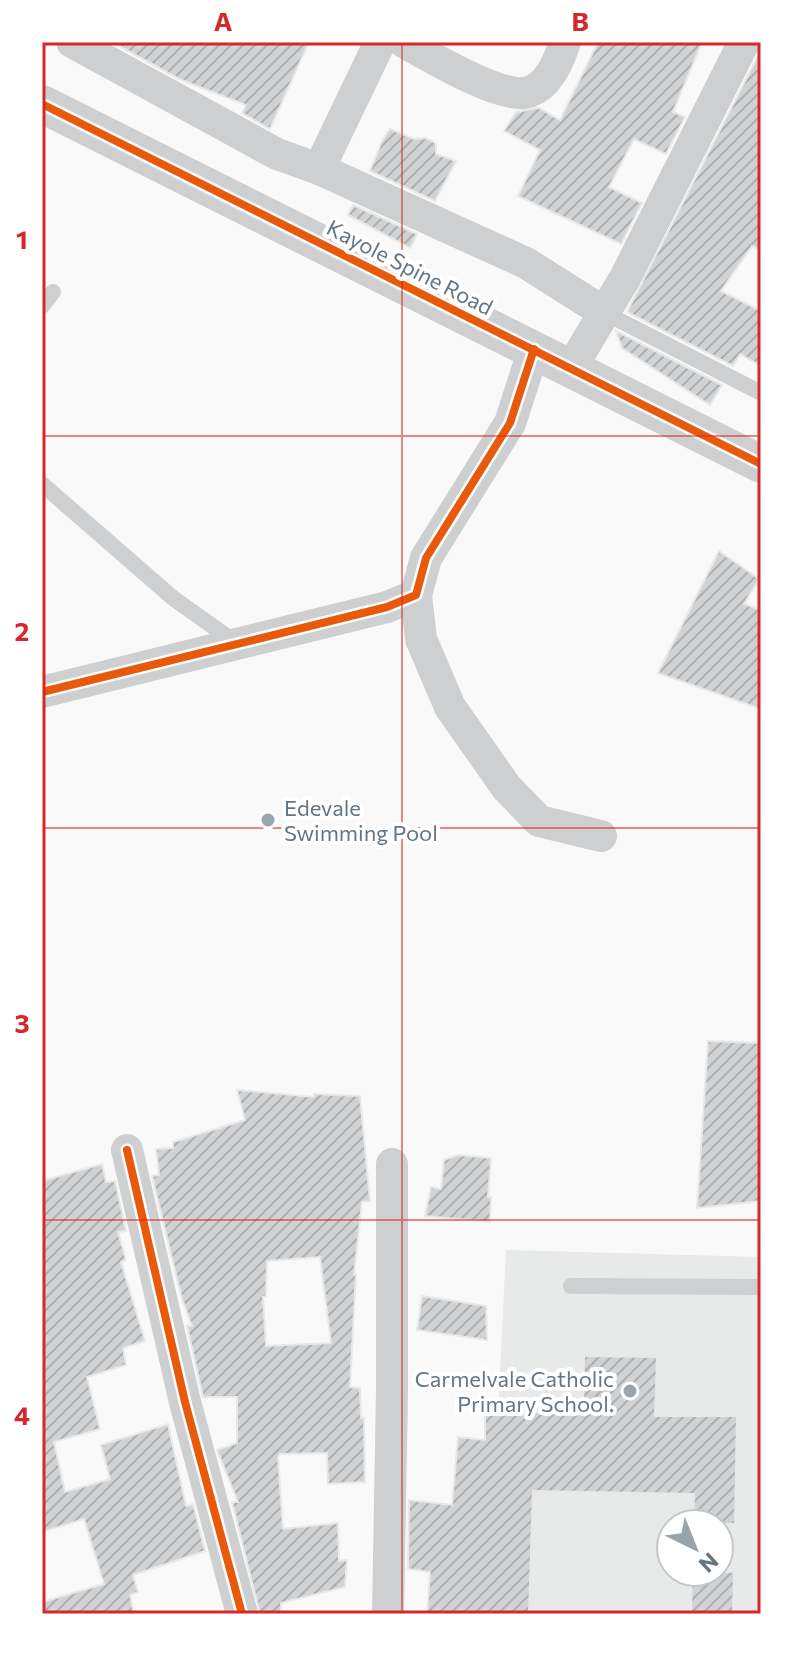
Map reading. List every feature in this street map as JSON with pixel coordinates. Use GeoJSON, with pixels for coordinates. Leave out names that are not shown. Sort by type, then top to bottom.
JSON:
{"type":"FeatureCollection","features":[{"type":"Feature","properties":{"kind":"street"},"geometry":{"type":"LineString","coordinates":[[72,42],[277,154],[319,169],[526,263],[605,313]]}},
{"type":"Feature","properties":{"kind":"street"},"geometry":{"type":"LineString","coordinates":[[319,169],[380,42]]}},
{"type":"Feature","properties":{"kind":"street"},"geometry":{"type":"LineString","coordinates":[[404,42],[440,63],[477,79],[509,92],[526,93],[542,83],[558,63],[565,42]]}},
{"type":"Feature","properties":{"kind":"street"},"geometry":{"type":"LineString","coordinates":[[571,368],[605,313],[683,168],[744,42]]}},
{"type":"Feature","properties":{"kind":"street","name":"Kayole Spine Road"},"geometry":{"type":"LineString","coordinates":[[42,104],[761,464]]}},
{"type":"Feature","properties":{"kind":"street"},"geometry":{"type":"LineString","coordinates":[[534,349],[510,423],[426,558],[416,595],[421,639],[450,707],[507,788],[539,821],[601,836]]}},
{"type":"Feature","properties":{"kind":"street"},"geometry":{"type":"LineString","coordinates":[[42,692],[387,607],[416,595]]}},
{"type":"Feature","properties":{"kind":"street"},"geometry":{"type":"LineString","coordinates":[[127,1150],[185,1402],[242,1614]]}},
{"type":"Feature","properties":{"kind":"street"},"geometry":{"type":"LineString","coordinates":[[388,1614],[392,1164]]}},
{"type":"Feature","properties":{"kind":"lane"},"geometry":{"type":"LineString","coordinates":[[42,306],[53,292]]}},
{"type":"Feature","properties":{"kind":"lane"},"geometry":{"type":"LineString","coordinates":[[605,313],[761,393]]}},
{"type":"Feature","properties":{"kind":"lane"},"geometry":{"type":"LineString","coordinates":[[42,484],[173,598],[236,643]]}},
{"type":"Feature","properties":{"kind":"lane"},"geometry":{"type":"LineString","coordinates":[[571,1286],[761,1287]]}},
{"type":"Feature","properties":{"kind":"shaded area","name":"Carmelvale Catholic Primary School."},"geometry":{"type":"Polygon","coordinates":[[[506,1250],[761,1257],[761,1614],[488,1614],[506,1250]]]}},
{"type":"Feature","properties":{"kind":"building"},"geometry":{"type":"Polygon","coordinates":[[[112,42],[309,42],[270,129],[242,113],[246,105],[179,79],[112,42]]]}},
{"type":"Feature","properties":{"kind":"building"},"geometry":{"type":"Polygon","coordinates":[[[598,42],[702,42],[673,112],[685,117],[666,154],[634,139],[609,187],[642,203],[621,244],[518,196],[540,150],[504,131],[516,112],[539,108],[560,120],[598,42]]]}},
{"type":"Feature","properties":{"kind":"building"},"geometry":{"type":"Polygon","coordinates":[[[761,50],[761,251],[752,246],[721,291],[761,311],[761,366],[740,354],[733,366],[627,312],[761,50]]]}},
{"type":"Feature","properties":{"kind":"building"},"geometry":{"type":"Polygon","coordinates":[[[390,129],[414,139],[425,138],[436,143],[436,154],[456,161],[435,201],[370,171],[390,129]]]}},
{"type":"Feature","properties":{"kind":"building"},"geometry":{"type":"Polygon","coordinates":[[[353,205],[417,234],[410,248],[348,215],[353,205]]]}},
{"type":"Feature","properties":{"kind":"building"},"geometry":{"type":"Polygon","coordinates":[[[616,331],[722,385],[710,405],[622,348],[616,331]]]}},
{"type":"Feature","properties":{"kind":"building"},"geometry":{"type":"Polygon","coordinates":[[[719,551],[759,579],[744,604],[761,610],[761,709],[658,673],[719,551]]]}},
{"type":"Feature","properties":{"kind":"building"},"geometry":{"type":"Polygon","coordinates":[[[708,1041],[761,1043],[761,1201],[697,1208],[708,1041]]]}},
{"type":"Feature","properties":{"kind":"building"},"geometry":{"type":"Polygon","coordinates":[[[237,1090],[314,1097],[314,1094],[360,1096],[370,1201],[362,1202],[354,1274],[350,1387],[360,1388],[361,1418],[364,1418],[365,1482],[328,1484],[327,1453],[280,1454],[278,1457],[283,1529],[338,1523],[339,1561],[347,1560],[345,1587],[281,1603],[281,1614],[260,1614],[232,1502],[238,1502],[217,1450],[237,1443],[237,1397],[203,1397],[187,1326],[192,1326],[182,1299],[152,1176],[159,1175],[156,1149],[173,1148],[173,1142],[245,1120],[237,1090]],[[320,1257],[267,1261],[266,1296],[263,1297],[266,1346],[331,1343],[320,1257]]]}},
{"type":"Feature","properties":{"kind":"building"},"geometry":{"type":"Polygon","coordinates":[[[458,1155],[491,1158],[490,1222],[425,1216],[431,1187],[441,1189],[444,1160],[458,1155]]]}},
{"type":"Feature","properties":{"kind":"building"},"geometry":{"type":"Polygon","coordinates":[[[102,1164],[106,1182],[115,1181],[126,1231],[118,1232],[126,1260],[121,1262],[145,1341],[123,1348],[126,1365],[87,1377],[100,1429],[54,1442],[65,1492],[110,1479],[101,1445],[168,1424],[186,1506],[193,1504],[205,1551],[133,1575],[138,1592],[130,1595],[134,1614],[42,1614],[42,1602],[104,1584],[84,1519],[42,1532],[42,1181],[102,1164]]]}},
{"type":"Feature","properties":{"kind":"building"},"geometry":{"type":"Polygon","coordinates":[[[422,1296],[486,1306],[487,1340],[417,1330],[422,1296]]]}},
{"type":"Feature","properties":{"kind":"building"},"geometry":{"type":"Polygon","coordinates":[[[584,1356],[657,1357],[655,1416],[737,1416],[735,1524],[735,1508],[694,1508],[694,1494],[533,1491],[529,1614],[427,1614],[430,1572],[408,1569],[409,1500],[452,1505],[458,1437],[485,1440],[485,1412],[583,1413],[584,1356]]]}},
{"type":"Feature","properties":{"kind":"building"},"geometry":{"type":"Polygon","coordinates":[[[692,1588],[734,1588],[733,1614],[691,1614],[692,1588]]]}},
{"type":"Feature","properties":{"kind":"cycle path"},"geometry":{"type":"LineString","coordinates":[[42,104],[761,464]]}},
{"type":"Feature","properties":{"kind":"cycle path"},"geometry":{"type":"LineString","coordinates":[[42,692],[387,607],[416,595],[426,558],[510,423],[534,349]]}},
{"type":"Feature","properties":{"kind":"cycle path"},"geometry":{"type":"LineString","coordinates":[[127,1150],[185,1402],[242,1614]]}},
{"type":"Feature","properties":{"kind":"place","name":"Edevale Swimming Pool"},"geometry":{"type":"Point","coordinates":[268,820]}},
{"type":"Feature","properties":{"kind":"place","name":"Carmelvale Catholic Primary School."},"geometry":{"type":"Point","coordinates":[630,1391]}}]}
